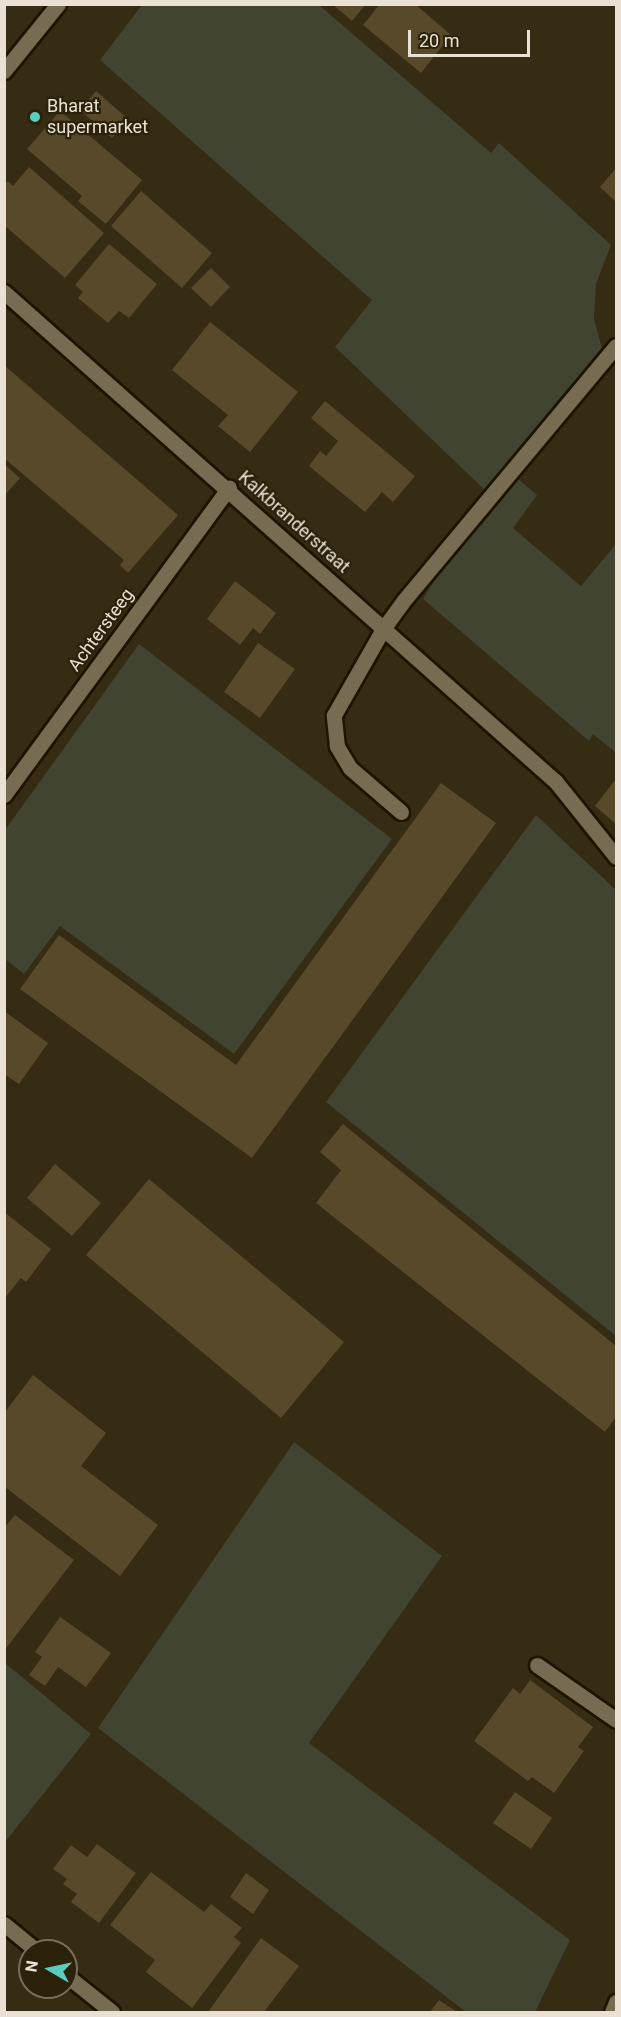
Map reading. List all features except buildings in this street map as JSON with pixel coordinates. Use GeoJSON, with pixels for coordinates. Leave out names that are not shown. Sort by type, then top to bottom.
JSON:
{"type":"FeatureCollection","features":[{"type":"Feature","properties":{"kind":"street"},"geometry":{"type":"LineString","coordinates":[[4,71],[58,4]]}},
{"type":"Feature","properties":{"kind":"street","name":"Kalkbranderstraat"},"geometry":{"type":"LineString","coordinates":[[4,292],[229,488],[555,782],[616,857]]}},
{"type":"Feature","properties":{"kind":"street"},"geometry":{"type":"LineString","coordinates":[[401,812],[350,768],[337,746],[334,715],[383,629],[616,346]]}},
{"type":"Feature","properties":{"kind":"street","name":"Achtersteeg"},"geometry":{"type":"LineString","coordinates":[[4,795],[229,488]]}},
{"type":"Feature","properties":{"kind":"street"},"geometry":{"type":"LineString","coordinates":[[537,1665],[616,1720]]}},
{"type":"Feature","properties":{"kind":"street"},"geometry":{"type":"LineString","coordinates":[[4,1924],[22,1939]]}},
{"type":"Feature","properties":{"kind":"street"},"geometry":{"type":"LineString","coordinates":[[78,1985],[112,2013]]}},
{"type":"Feature","properties":{"kind":"street"},"geometry":{"type":"LineString","coordinates":[[612,2013],[616,2002]]}},
{"type":"Feature","properties":{"kind":"green space"},"geometry":{"type":"Polygon","coordinates":[[[142,5],[319,5],[491,153],[499,143],[611,245],[596,284],[594,319],[603,352],[486,491],[335,347],[372,300],[100,60],[142,5]]]}},
{"type":"Feature","properties":{"kind":"green space"},"geometry":{"type":"Polygon","coordinates":[[[518,479],[537,495],[513,528],[581,586],[616,544],[616,753],[593,734],[589,741],[423,599],[440,571],[518,479]]]}},
{"type":"Feature","properties":{"kind":"green space"},"geometry":{"type":"Polygon","coordinates":[[[139,644],[392,839],[234,1054],[60,926],[24,974],[5,959],[5,830],[139,644]]]}},
{"type":"Feature","properties":{"kind":"green space"},"geometry":{"type":"Polygon","coordinates":[[[536,815],[616,890],[616,1336],[326,1102],[536,815]]]}},
{"type":"Feature","properties":{"kind":"green space"},"geometry":{"type":"Polygon","coordinates":[[[294,1442],[442,1556],[309,1743],[570,1940],[535,2012],[466,2012],[98,1728],[294,1442]]]}},
{"type":"Feature","properties":{"kind":"green space"},"geometry":{"type":"Polygon","coordinates":[[[5,1663],[91,1734],[5,1842],[5,1663]]]}},
{"type":"Feature","properties":{"kind":"place","name":"Bharat supermarket"},"geometry":{"type":"Point","coordinates":[35,117]}}]}
